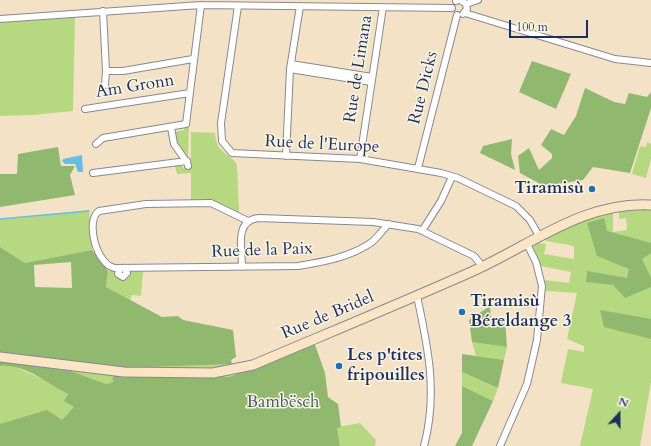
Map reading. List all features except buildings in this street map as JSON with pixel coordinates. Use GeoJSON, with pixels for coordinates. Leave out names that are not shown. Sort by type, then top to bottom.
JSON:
{"type":"FeatureCollection","features":[{"type":"Feature","properties":{"kind":"main road","name":"Rue de Bridel"},"geometry":{"type":"LineString","coordinates":[[0,357],[124,372],[213,373],[228,371],[253,364],[417,296],[483,267],[561,225],[600,210],[631,205],[651,205]]}},
{"type":"Feature","properties":{"kind":"street"},"geometry":{"type":"LineString","coordinates":[[452,8],[453,4],[458,0],[466,4],[478,0]]}},
{"type":"Feature","properties":{"kind":"street"},"geometry":{"type":"LineString","coordinates":[[465,13],[466,4]]}},
{"type":"Feature","properties":{"kind":"street"},"geometry":{"type":"LineString","coordinates":[[0,19],[103,10],[201,5],[452,8]]}},
{"type":"Feature","properties":{"kind":"street","name":"Am Gronn"},"geometry":{"type":"LineString","coordinates":[[96,144],[103,138],[186,124],[201,5]]}},
{"type":"Feature","properties":{"kind":"street","name":"Rue de l'Europe"},"geometry":{"type":"LineString","coordinates":[[238,6],[221,123],[222,141],[232,153],[360,159],[418,168],[452,177],[506,200],[516,206],[530,220],[539,236]]}},
{"type":"Feature","properties":{"kind":"street"},"geometry":{"type":"LineString","coordinates":[[286,156],[290,67],[300,6]]}},
{"type":"Feature","properties":{"kind":"street","name":"Rue de Limana"},"geometry":{"type":"LineString","coordinates":[[360,159],[383,7]]}},
{"type":"Feature","properties":{"kind":"street"},"geometry":{"type":"LineString","coordinates":[[452,8],[457,15],[465,13],[615,59],[651,63]]}},
{"type":"Feature","properties":{"kind":"street"},"geometry":{"type":"LineString","coordinates":[[103,10],[106,71],[105,85]]}},
{"type":"Feature","properties":{"kind":"street","name":"Rue Dicks"},"geometry":{"type":"LineString","coordinates":[[418,168],[457,15]]}},
{"type":"Feature","properties":{"kind":"street"},"geometry":{"type":"LineString","coordinates":[[106,71],[123,71],[194,59]]}},
{"type":"Feature","properties":{"kind":"street"},"geometry":{"type":"LineString","coordinates":[[290,67],[372,80]]}},
{"type":"Feature","properties":{"kind":"street","name":"Am Gronn"},"geometry":{"type":"LineString","coordinates":[[85,110],[190,92]]}},
{"type":"Feature","properties":{"kind":"street"},"geometry":{"type":"LineString","coordinates":[[93,173],[187,164],[174,144],[170,127]]}},
{"type":"Feature","properties":{"kind":"street"},"geometry":{"type":"LineString","coordinates":[[422,231],[452,177]]}},
{"type":"Feature","properties":{"kind":"street","name":"Rue de la Paix"},"geometry":{"type":"LineString","coordinates":[[248,221],[211,203],[146,204],[99,210],[95,213],[93,218],[96,250],[110,267],[122,268],[298,266],[333,260],[370,243],[389,224]]}},
{"type":"Feature","properties":{"kind":"street"},"geometry":{"type":"LineString","coordinates":[[242,267],[243,226],[248,221],[259,218],[373,222],[422,231],[474,256],[483,267]]}},
{"type":"Feature","properties":{"kind":"street"},"geometry":{"type":"LineString","coordinates":[[500,446],[527,384],[537,340],[542,286],[536,262],[527,244]]}},
{"type":"Feature","properties":{"kind":"street"},"geometry":{"type":"LineString","coordinates":[[417,296],[428,350],[432,385],[430,415],[424,446]]}},
{"type":"Feature","properties":{"kind":"green space"},"geometry":{"type":"Polygon","coordinates":[[[75,16],[73,111],[33,115],[0,116],[0,20],[75,16]]]}},
{"type":"Feature","properties":{"kind":"green space"},"geometry":{"type":"Polygon","coordinates":[[[532,61],[571,74],[556,109],[519,92],[532,61]]]}},
{"type":"Feature","properties":{"kind":"green space"},"geometry":{"type":"Polygon","coordinates":[[[585,88],[614,102],[625,104],[629,93],[647,97],[651,92],[651,108],[630,173],[593,167],[583,180],[544,186],[520,173],[518,156],[529,148],[539,170],[552,158],[552,154],[541,145],[551,129],[564,135],[576,116],[585,88]]]}},
{"type":"Feature","properties":{"kind":"green space"},"geometry":{"type":"Polygon","coordinates":[[[184,126],[189,126],[188,157],[185,157],[176,143],[173,129],[175,129],[175,132],[184,130],[184,126]]]}},
{"type":"Feature","properties":{"kind":"green space"},"geometry":{"type":"Polygon","coordinates":[[[191,132],[215,133],[218,146],[231,157],[237,165],[239,212],[212,200],[191,200],[191,173],[177,174],[175,166],[180,165],[185,169],[191,169],[191,132]]]}},
{"type":"Feature","properties":{"kind":"green space"},"geometry":{"type":"Polygon","coordinates":[[[512,139],[511,154],[515,170],[480,153],[483,146],[512,139]]]}},
{"type":"Feature","properties":{"kind":"green space"},"geometry":{"type":"Polygon","coordinates":[[[647,142],[651,144],[651,159],[646,178],[632,174],[640,146],[646,147],[647,142]]]}},
{"type":"Feature","properties":{"kind":"green space"},"geometry":{"type":"Polygon","coordinates":[[[58,147],[61,166],[75,166],[70,175],[75,195],[0,207],[0,174],[17,174],[18,154],[58,147]]]}},
{"type":"Feature","properties":{"kind":"green space"},"geometry":{"type":"Polygon","coordinates":[[[651,209],[651,382],[640,446],[580,446],[593,389],[561,383],[568,349],[584,352],[584,346],[567,339],[577,293],[546,291],[545,280],[569,283],[571,272],[541,266],[533,246],[537,243],[546,244],[544,254],[574,259],[574,246],[546,241],[545,238],[573,224],[611,212],[613,214],[613,232],[627,230],[626,218],[619,219],[619,210],[651,209]]]}},
{"type":"Feature","properties":{"kind":"green space"},"geometry":{"type":"Polygon","coordinates":[[[89,210],[92,250],[25,263],[0,247],[0,219],[89,210]]]}},
{"type":"Feature","properties":{"kind":"green space"},"geometry":{"type":"Polygon","coordinates":[[[604,218],[607,231],[651,243],[651,253],[642,259],[651,278],[651,287],[625,298],[613,285],[586,282],[587,271],[627,278],[629,269],[597,256],[587,223],[604,218]]]}},
{"type":"Feature","properties":{"kind":"green space"},"geometry":{"type":"Polygon","coordinates":[[[0,247],[25,263],[92,250],[108,271],[106,287],[162,317],[178,316],[183,320],[233,330],[236,357],[231,360],[232,364],[124,368],[0,353],[0,247]],[[71,262],[34,265],[35,287],[72,288],[71,262]]]}},
{"type":"Feature","properties":{"kind":"green space"},"geometry":{"type":"Polygon","coordinates":[[[108,271],[114,271],[116,277],[123,280],[130,276],[131,272],[143,272],[141,296],[132,295],[130,300],[106,287],[108,271]]]}},
{"type":"Feature","properties":{"kind":"green space"},"geometry":{"type":"Polygon","coordinates":[[[490,306],[491,320],[505,319],[507,347],[472,342],[469,320],[490,306]]]}},
{"type":"Feature","properties":{"kind":"green space"},"geometry":{"type":"Polygon","coordinates":[[[600,310],[651,319],[651,339],[604,327],[600,310]]]}},
{"type":"Feature","properties":{"kind":"green space","name":"Bambësch"},"geometry":{"type":"Polygon","coordinates":[[[314,342],[325,373],[328,397],[338,404],[341,427],[337,428],[340,446],[0,446],[0,424],[47,410],[62,420],[74,407],[64,401],[68,394],[27,371],[9,366],[0,366],[0,360],[71,371],[106,384],[114,382],[112,378],[116,375],[229,377],[314,342]]]}},
{"type":"Feature","properties":{"kind":"green space"},"geometry":{"type":"Polygon","coordinates":[[[472,342],[507,347],[504,360],[476,356],[472,342]]]}},
{"type":"Feature","properties":{"kind":"green space"},"geometry":{"type":"Polygon","coordinates":[[[462,354],[504,360],[498,388],[462,372],[462,354]]]}},
{"type":"Feature","properties":{"kind":"green space"},"geometry":{"type":"Polygon","coordinates":[[[27,363],[124,368],[232,364],[234,374],[229,377],[106,384],[71,371],[27,363]]]}},
{"type":"Feature","properties":{"kind":"green space"},"geometry":{"type":"Polygon","coordinates":[[[0,366],[13,366],[45,380],[68,394],[75,407],[62,420],[0,424],[0,366]]]}},
{"type":"Feature","properties":{"kind":"green space"},"geometry":{"type":"Polygon","coordinates":[[[462,372],[498,388],[493,401],[462,386],[462,372]]]}},
{"type":"Feature","properties":{"kind":"green space"},"geometry":{"type":"Polygon","coordinates":[[[462,386],[493,401],[472,446],[455,446],[462,433],[462,386]]]}},
{"type":"Feature","properties":{"kind":"green space"},"geometry":{"type":"Polygon","coordinates":[[[360,423],[376,440],[375,446],[340,446],[337,427],[360,423]]]}},
{"type":"Feature","properties":{"kind":"water"},"geometry":{"type":"Polygon","coordinates":[[[82,155],[83,172],[78,172],[75,164],[65,164],[62,161],[63,159],[82,155]]]}},
{"type":"Feature","properties":{"kind":"waterway"},"geometry":{"type":"LineString","coordinates":[[0,219],[89,211]]}},
{"type":"Feature","properties":{"kind":"place","name":"Tiramisù"},"geometry":{"type":"Point","coordinates":[592,189]}},
{"type":"Feature","properties":{"kind":"place","name":"Tiramisù Béreldange 3"},"geometry":{"type":"Point","coordinates":[462,312]}},
{"type":"Feature","properties":{"kind":"place","name":"Les p'tites fripouilles"},"geometry":{"type":"Point","coordinates":[339,366]}}]}
